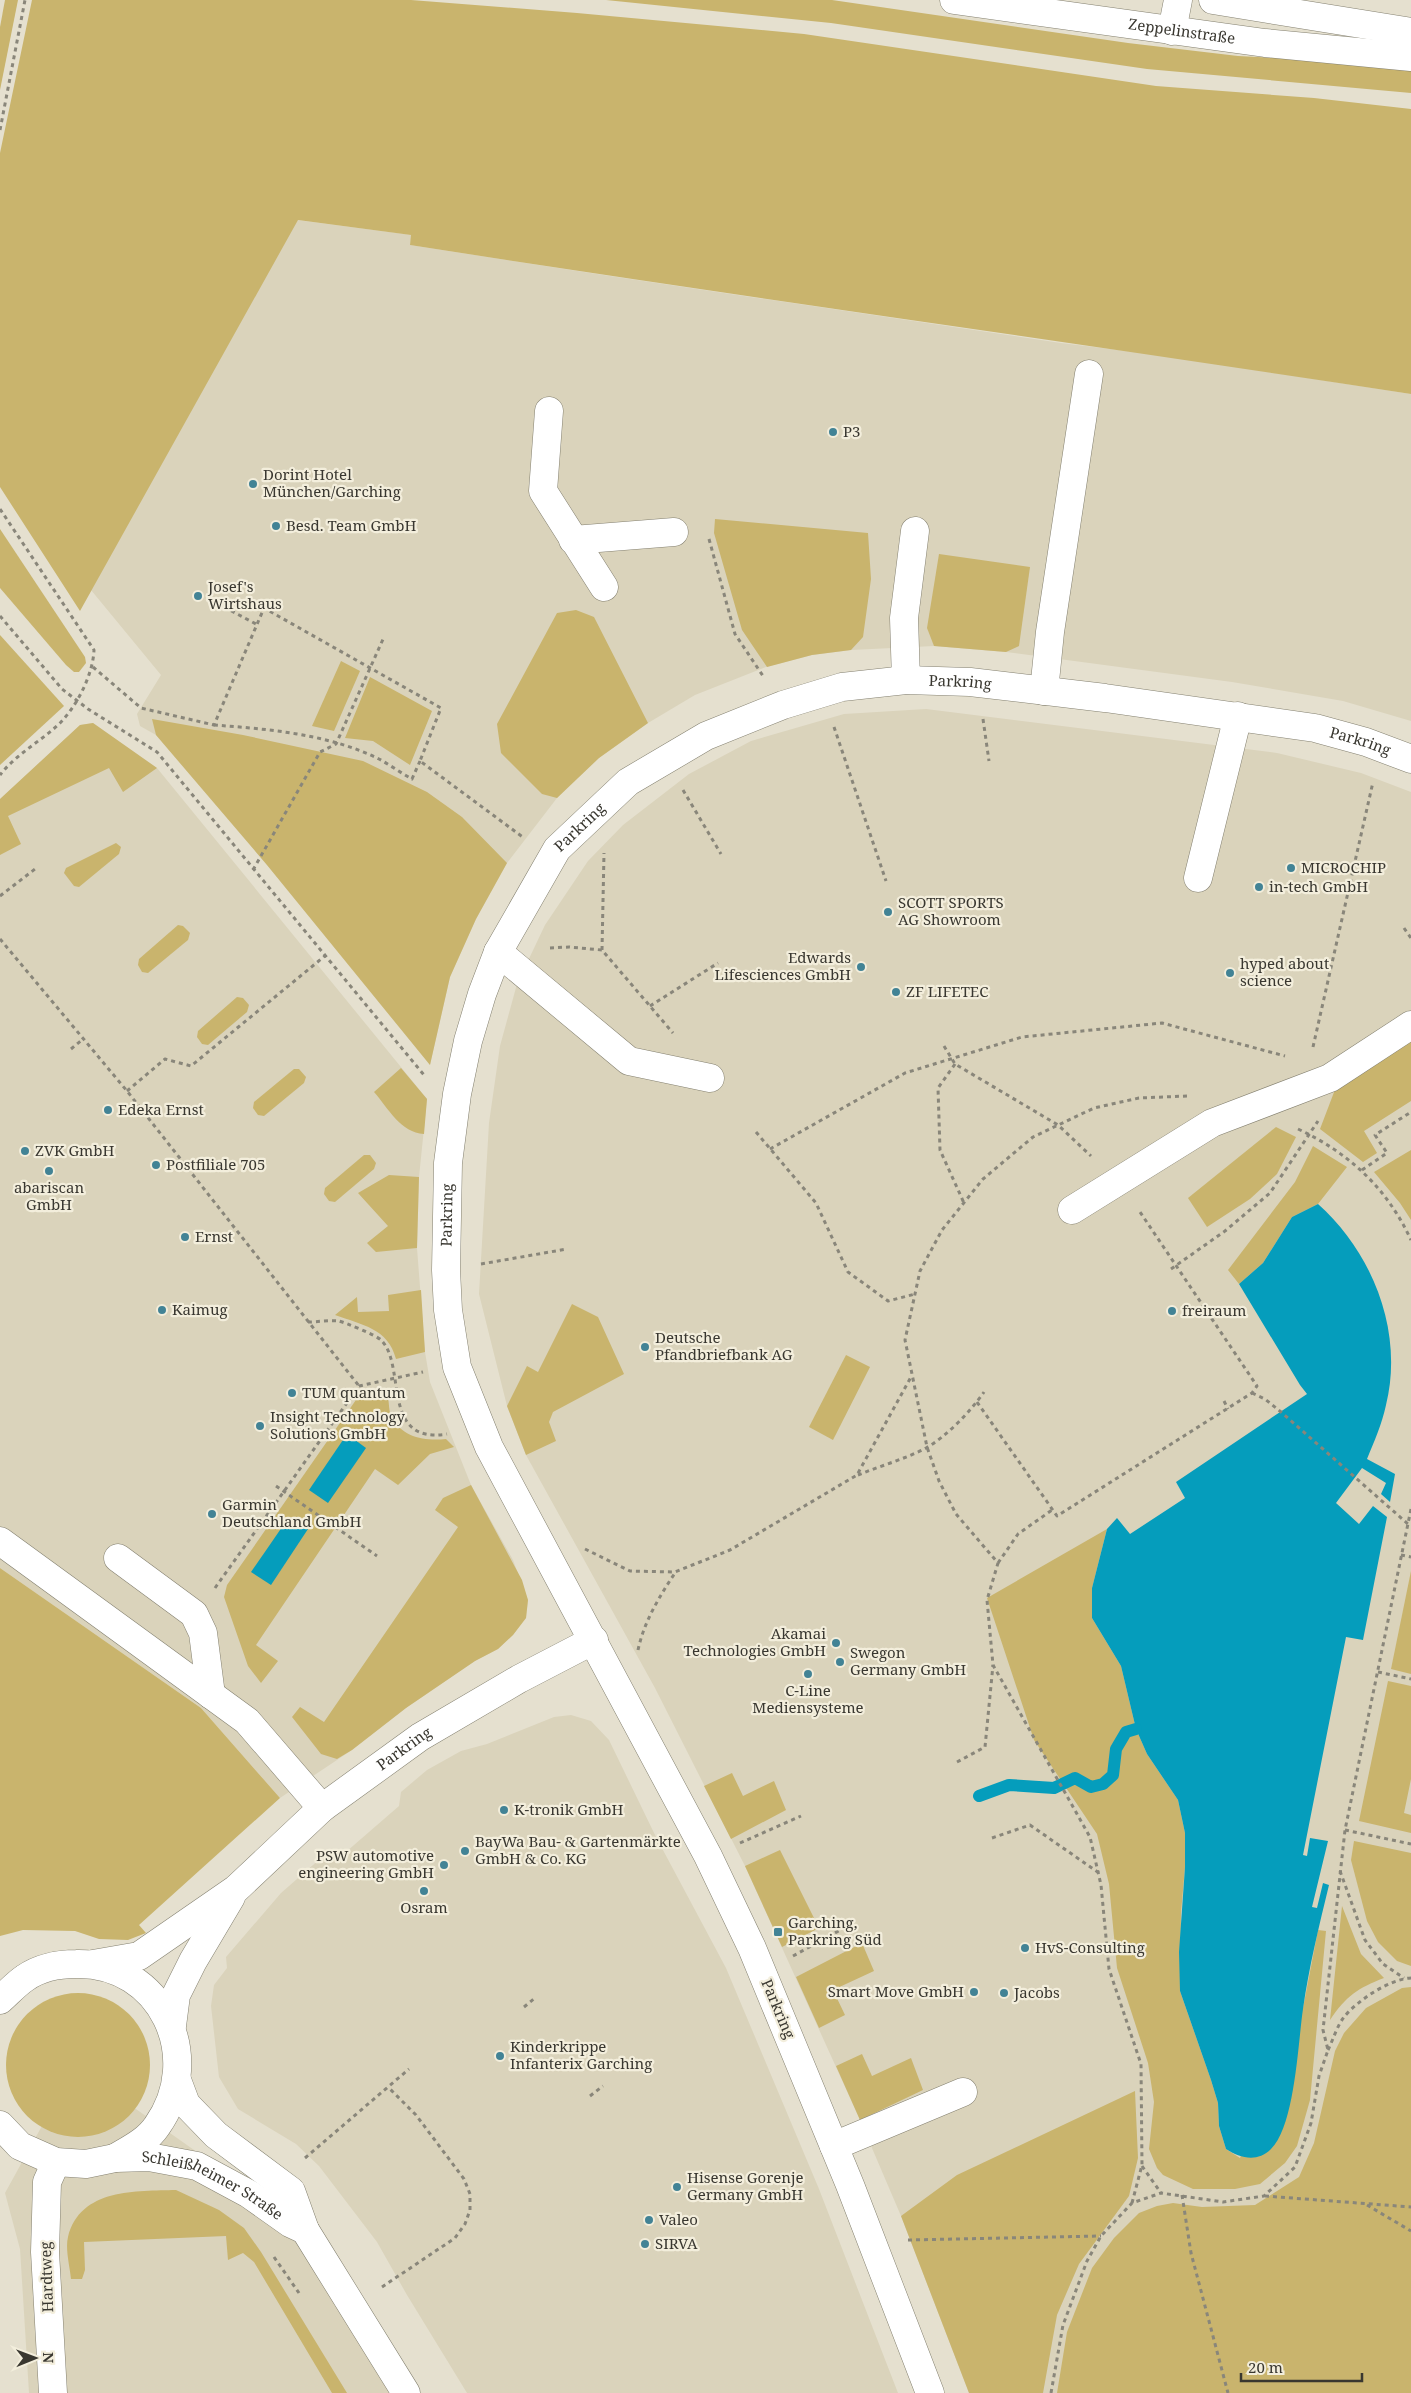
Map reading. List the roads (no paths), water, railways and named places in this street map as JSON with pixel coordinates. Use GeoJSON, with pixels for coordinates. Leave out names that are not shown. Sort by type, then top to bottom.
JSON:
{"type":"FeatureCollection","features":[{"type":"Feature","properties":{"kind":"street","name":"Zeppelinstraße"},"geometry":{"type":"LineString","coordinates":[[954,0],[1172,31],[1411,57]]}},
{"type":"Feature","properties":{"kind":"street"},"geometry":{"type":"LineString","coordinates":[[1172,31],[1178,0]]}},
{"type":"Feature","properties":{"kind":"street"},"geometry":{"type":"LineString","coordinates":[[1213,0],[1411,32]]}},
{"type":"Feature","properties":{"kind":"street"},"geometry":{"type":"LineString","coordinates":[[1044,691],[1050,632],[1089,374]]}},
{"type":"Feature","properties":{"kind":"street"},"geometry":{"type":"LineString","coordinates":[[549,411],[543,491],[604,587]]}},
{"type":"Feature","properties":{"kind":"street"},"geometry":{"type":"LineString","coordinates":[[906,680],[904,618],[915,530]]}},
{"type":"Feature","properties":{"kind":"street"},"geometry":{"type":"LineString","coordinates":[[573,540],[674,532]]}},
{"type":"Feature","properties":{"kind":"street","name":"Parkring"},"geometry":{"type":"LineString","coordinates":[[930,2393],[872,2241],[762,1970],[708,1856],[489,1447],[457,1367],[448,1310],[446,1270],[448,1162],[456,1094],[468,1041],[482,994],[498,952],[557,849],[628,782],[664,760],[706,736],[783,705],[842,686],[906,680],[980,684],[1044,691],[1315,728],[1411,758]]}},
{"type":"Feature","properties":{"kind":"street"},"geometry":{"type":"LineString","coordinates":[[1198,878],[1238,716]]}},
{"type":"Feature","properties":{"kind":"street"},"geometry":{"type":"LineString","coordinates":[[498,952],[629,1062],[710,1078]]}},
{"type":"Feature","properties":{"kind":"street"},"geometry":{"type":"LineString","coordinates":[[1072,1210],[1212,1123],[1330,1078],[1411,1025]]}},
{"type":"Feature","properties":{"kind":"street"},"geometry":{"type":"LineString","coordinates":[[0,1541],[247,1721],[322,1808]]}},
{"type":"Feature","properties":{"kind":"street"},"geometry":{"type":"LineString","coordinates":[[118,1558],[194,1614],[203,1633],[211,1695]]}},
{"type":"Feature","properties":{"kind":"street","name":"Parkring"},"geometry":{"type":"LineString","coordinates":[[94,1964],[139,1956],[236,1889],[322,1808],[420,1737],[519,1679],[594,1640]]}},
{"type":"Feature","properties":{"kind":"street","name":"Parkring"},"geometry":{"type":"LineString","coordinates":[[172,2026],[176,1996],[236,1889]]}},
{"type":"Feature","properties":{"kind":"street","name":"Schleißheimer Straße"},"geometry":{"type":"LineString","coordinates":[[0,2000],[26,1977],[58,1964],[94,1964],[126,1975],[154,1996],[172,2026],[178,2052],[177,2080],[170,2105],[156,2127],[138,2145],[115,2158]]}},
{"type":"Feature","properties":{"kind":"street"},"geometry":{"type":"LineString","coordinates":[[0,1970],[26,1977]]}},
{"type":"Feature","properties":{"kind":"street","name":"Schleißheimer Straße"},"geometry":{"type":"LineString","coordinates":[[177,2080],[186,2104],[216,2136],[291,2192],[305,2230],[406,2393]]}},
{"type":"Feature","properties":{"kind":"street"},"geometry":{"type":"LineString","coordinates":[[834,2146],[963,2092]]}},
{"type":"Feature","properties":{"kind":"street","name":"Schleißheimer Straße"},"geometry":{"type":"LineString","coordinates":[[0,2125],[20,2146],[56,2162],[86,2164],[115,2158],[149,2156],[197,2166],[250,2194],[290,2223],[305,2230]]}},
{"type":"Feature","properties":{"kind":"street","name":"Hardtweg"},"geometry":{"type":"LineString","coordinates":[[53,2393],[45,2252],[47,2182],[56,2162]]}},
{"type":"Feature","properties":{"kind":"water"},"geometry":{"type":"Polygon","coordinates":[[[1318,1204],[1354,1246],[1368,1270],[1379,1295],[1387,1322],[1391,1350],[1391,1377],[1378,1433],[1367,1459],[1395,1474],[1390,1502],[1381,1494],[1386,1483],[1362,1468],[1336,1503],[1359,1524],[1373,1506],[1387,1517],[1363,1640],[1346,1637],[1303,1855],[1307,1856],[1310,1838],[1328,1841],[1312,1907],[1317,1908],[1323,1883],[1329,1885],[1308,1978],[1290,2103],[1279,2138],[1271,2149],[1260,2156],[1248,2158],[1226,2149],[1219,2126],[1218,2103],[1180,1991],[1179,1952],[1185,1867],[1185,1833],[1178,1800],[1147,1754],[1136,1729],[1121,1666],[1092,1618],[1092,1588],[1107,1529],[1117,1518],[1130,1534],[1185,1498],[1176,1482],[1307,1394],[1239,1284],[1263,1263],[1292,1217],[1318,1204]]]}},
{"type":"Feature","properties":{"kind":"water"},"geometry":{"type":"Polygon","coordinates":[[[347,1434],[366,1448],[328,1503],[309,1490],[347,1434]]]}},
{"type":"Feature","properties":{"kind":"water"},"geometry":{"type":"Polygon","coordinates":[[[289,1517],[308,1529],[271,1585],[251,1572],[289,1517]]]}},
{"type":"Feature","properties":{"kind":"waterway"},"geometry":{"type":"LineString","coordinates":[[979,1796],[1009,1785],[1054,1788],[1075,1778],[1091,1787],[1103,1784],[1113,1775],[1116,1749],[1126,1732],[1136,1729]]}},
{"type":"Feature","properties":{"kind":"place","name":"P3"},"geometry":{"type":"Point","coordinates":[833,432]}},
{"type":"Feature","properties":{"kind":"place","name":"Dorint Hotel München/Garching"},"geometry":{"type":"Point","coordinates":[253,484]}},
{"type":"Feature","properties":{"kind":"place","name":"Besd. Team GmbH"},"geometry":{"type":"Point","coordinates":[276,526]}},
{"type":"Feature","properties":{"kind":"place","name":"Josef's Wirtshaus"},"geometry":{"type":"Point","coordinates":[198,596]}},
{"type":"Feature","properties":{"kind":"place","name":"MICROCHIP"},"geometry":{"type":"Point","coordinates":[1291,868]}},
{"type":"Feature","properties":{"kind":"place","name":"in-tech GmbH"},"geometry":{"type":"Point","coordinates":[1259,887]}},
{"type":"Feature","properties":{"kind":"place","name":"SCOTT SPORTS AG Showroom"},"geometry":{"type":"Point","coordinates":[888,912]}},
{"type":"Feature","properties":{"kind":"place","name":"Edwards Lifesciences GmbH"},"geometry":{"type":"Point","coordinates":[861,967]}},
{"type":"Feature","properties":{"kind":"place","name":"hyped about science"},"geometry":{"type":"Point","coordinates":[1230,973]}},
{"type":"Feature","properties":{"kind":"place","name":"ZF LIFETEC"},"geometry":{"type":"Point","coordinates":[896,992]}},
{"type":"Feature","properties":{"kind":"place","name":"Edeka Ernst"},"geometry":{"type":"Point","coordinates":[108,1110]}},
{"type":"Feature","properties":{"kind":"place","name":"ZVK GmbH"},"geometry":{"type":"Point","coordinates":[25,1151]}},
{"type":"Feature","properties":{"kind":"place","name":"Postfiliale 705"},"geometry":{"type":"Point","coordinates":[156,1165]}},
{"type":"Feature","properties":{"kind":"place","name":"abariscan GmbH"},"geometry":{"type":"Point","coordinates":[49,1171]}},
{"type":"Feature","properties":{"kind":"place","name":"Ernst"},"geometry":{"type":"Point","coordinates":[185,1237]}},
{"type":"Feature","properties":{"kind":"place","name":"Kaimug"},"geometry":{"type":"Point","coordinates":[162,1310]}},
{"type":"Feature","properties":{"kind":"place","name":"freiraum"},"geometry":{"type":"Point","coordinates":[1172,1311]}},
{"type":"Feature","properties":{"kind":"place","name":"Deutsche Pfandbriefbank AG"},"geometry":{"type":"Point","coordinates":[645,1347]}},
{"type":"Feature","properties":{"kind":"place","name":"TUM quantum"},"geometry":{"type":"Point","coordinates":[292,1393]}},
{"type":"Feature","properties":{"kind":"place","name":"Insight Technology Solutions GmbH"},"geometry":{"type":"Point","coordinates":[260,1426]}},
{"type":"Feature","properties":{"kind":"place","name":"Garmin Deutschland GmbH"},"geometry":{"type":"Point","coordinates":[212,1514]}},
{"type":"Feature","properties":{"kind":"place","name":"Akamai Technologies GmbH"},"geometry":{"type":"Point","coordinates":[836,1643]}},
{"type":"Feature","properties":{"kind":"place","name":"Swegon Germany GmbH"},"geometry":{"type":"Point","coordinates":[840,1662]}},
{"type":"Feature","properties":{"kind":"place","name":"C-Line Mediensysteme"},"geometry":{"type":"Point","coordinates":[808,1674]}},
{"type":"Feature","properties":{"kind":"place","name":"K-tronik GmbH"},"geometry":{"type":"Point","coordinates":[504,1810]}},
{"type":"Feature","properties":{"kind":"place","name":"BayWa Bau- & Gartenmärkte GmbH & Co. KG"},"geometry":{"type":"Point","coordinates":[465,1851]}},
{"type":"Feature","properties":{"kind":"place","name":"PSW automotive engineering GmbH"},"geometry":{"type":"Point","coordinates":[444,1865]}},
{"type":"Feature","properties":{"kind":"place","name":"Osram"},"geometry":{"type":"Point","coordinates":[424,1891]}},
{"type":"Feature","properties":{"kind":"place","name":"Garching, Parkring Süd"},"geometry":{"type":"Point","coordinates":[778,1932]}},
{"type":"Feature","properties":{"kind":"place","name":"HvS-Consulting"},"geometry":{"type":"Point","coordinates":[1025,1948]}},
{"type":"Feature","properties":{"kind":"place","name":"Smart Move GmbH"},"geometry":{"type":"Point","coordinates":[974,1992]}},
{"type":"Feature","properties":{"kind":"place","name":"Jacobs"},"geometry":{"type":"Point","coordinates":[1004,1993]}},
{"type":"Feature","properties":{"kind":"place","name":"Kinderkrippe Infanterix Garching"},"geometry":{"type":"Point","coordinates":[500,2056]}},
{"type":"Feature","properties":{"kind":"place","name":"Hisense Gorenje Germany GmbH"},"geometry":{"type":"Point","coordinates":[677,2187]}},
{"type":"Feature","properties":{"kind":"place","name":"Valeo"},"geometry":{"type":"Point","coordinates":[649,2220]}},
{"type":"Feature","properties":{"kind":"place","name":"SIRVA"},"geometry":{"type":"Point","coordinates":[645,2244]}}]}
